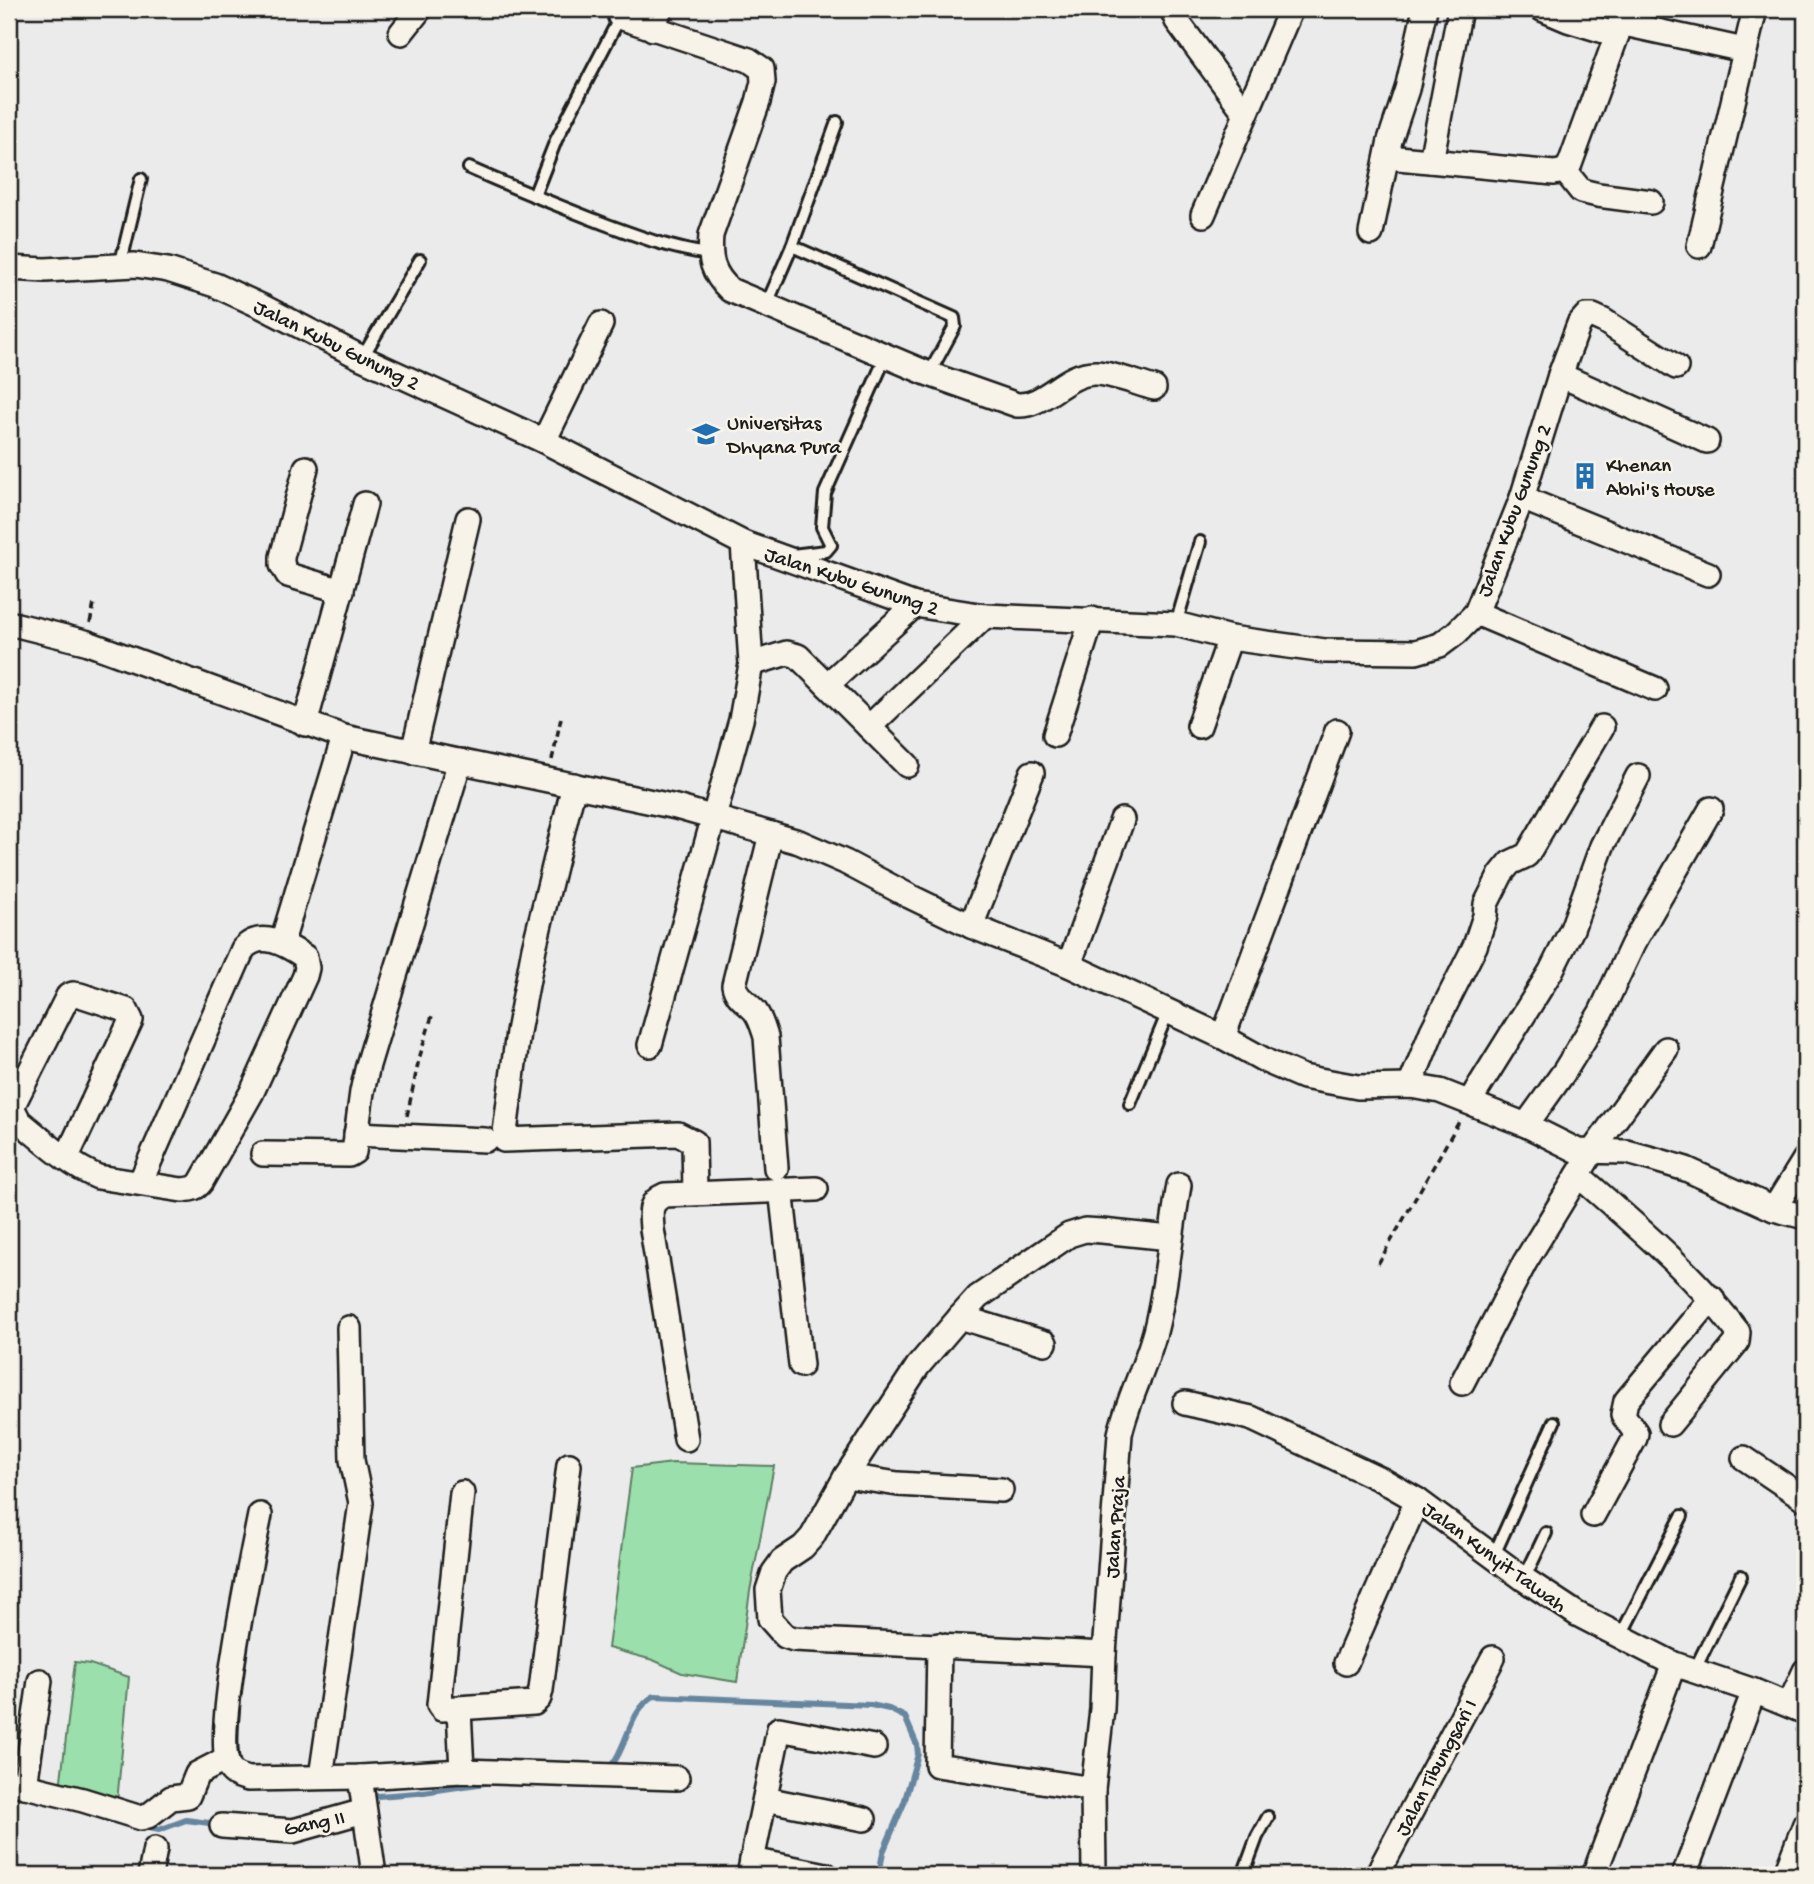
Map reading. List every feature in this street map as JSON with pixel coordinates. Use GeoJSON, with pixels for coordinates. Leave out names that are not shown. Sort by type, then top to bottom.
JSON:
{"type":"FeatureCollection","features":[{"type":"Feature","properties":{"kind":"street"},"geometry":{"type":"LineString","coordinates":[[401,33],[420,9]]}},
{"type":"Feature","properties":{"kind":"street"},"geometry":{"type":"LineString","coordinates":[[1172,9],[1177,21],[1246,114]]}},
{"type":"Feature","properties":{"kind":"street"},"geometry":{"type":"LineString","coordinates":[[1203,215],[1291,9]]}},
{"type":"Feature","properties":{"kind":"street"},"geometry":{"type":"LineString","coordinates":[[1371,233],[1390,140],[1407,89],[1425,9]]}},
{"type":"Feature","properties":{"kind":"street"},"geometry":{"type":"LineString","coordinates":[[1431,161],[1460,9]]}},
{"type":"Feature","properties":{"kind":"street"},"geometry":{"type":"LineString","coordinates":[[1542,9],[1568,20],[1620,22],[1744,50]]}},
{"type":"Feature","properties":{"kind":"street"},"geometry":{"type":"LineString","coordinates":[[1699,246],[1755,9]]}},
{"type":"Feature","properties":{"kind":"street"},"geometry":{"type":"LineString","coordinates":[[621,13],[657,19],[749,60],[762,69],[763,82],[758,102],[711,235],[709,254],[712,267],[719,280],[730,290],[929,374],[1017,405],[1034,403],[1047,392],[1075,377],[1095,373],[1154,388]]}},
{"type":"Feature","properties":{"kind":"street"},"geometry":{"type":"LineString","coordinates":[[1388,157],[1554,173],[1564,171],[1570,164],[1620,22]]}},
{"type":"Feature","properties":{"kind":"street"},"geometry":{"type":"LineString","coordinates":[[1564,171],[1581,191],[1651,202]]}},
{"type":"Feature","properties":{"kind":"street","name":"Jalan Kubu Gunung 2"},"geometry":{"type":"LineString","coordinates":[[9,268],[45,270],[120,265],[168,270],[215,285],[362,358],[544,441],[743,543],[915,605],[985,616],[1176,624],[1230,638],[1325,652],[1416,652],[1440,645],[1456,634],[1476,613],[1522,498],[1560,375],[1579,324],[1586,316],[1593,316],[1676,367]]}},
{"type":"Feature","properties":{"kind":"street"},"geometry":{"type":"LineString","coordinates":[[544,441],[601,324]]}},
{"type":"Feature","properties":{"kind":"street"},"geometry":{"type":"LineString","coordinates":[[1560,375],[1707,441]]}},
{"type":"Feature","properties":{"kind":"street"},"geometry":{"type":"LineString","coordinates":[[306,468],[282,565],[288,575],[342,591]]}},
{"type":"Feature","properties":{"kind":"street"},"geometry":{"type":"LineString","coordinates":[[1522,498],[1708,574]]}},
{"type":"Feature","properties":{"kind":"street"},"geometry":{"type":"LineString","coordinates":[[305,724],[365,504]]}},
{"type":"Feature","properties":{"kind":"street"},"geometry":{"type":"LineString","coordinates":[[413,752],[468,519]]}},
{"type":"Feature","properties":{"kind":"street"},"geometry":{"type":"LineString","coordinates":[[650,1045],[741,720],[751,664],[743,543]]}},
{"type":"Feature","properties":{"kind":"street"},"geometry":{"type":"LineString","coordinates":[[827,685],[915,605]]}},
{"type":"Feature","properties":{"kind":"street"},"geometry":{"type":"LineString","coordinates":[[1476,613],[1655,689]]}},
{"type":"Feature","properties":{"kind":"street"},"geometry":{"type":"LineString","coordinates":[[869,727],[985,616]]}},
{"type":"Feature","properties":{"kind":"street"},"geometry":{"type":"LineString","coordinates":[[1055,735],[1092,619]]}},
{"type":"Feature","properties":{"kind":"street"},"geometry":{"type":"LineString","coordinates":[[9,623],[94,644],[344,737],[676,807],[772,834],[845,862],[909,897],[971,926],[1069,965],[1303,1077],[1358,1087],[1410,1086],[1440,1091],[1526,1125],[1567,1146],[1592,1152],[1627,1152],[1686,1169],[1774,1209],[1805,1217]]}},
{"type":"Feature","properties":{"kind":"street"},"geometry":{"type":"LineString","coordinates":[[1199,726],[1230,638]]}},
{"type":"Feature","properties":{"kind":"street"},"geometry":{"type":"LineString","coordinates":[[751,664],[793,653],[907,765]]}},
{"type":"Feature","properties":{"kind":"street"},"geometry":{"type":"LineString","coordinates":[[1410,1086],[1432,1031],[1475,946],[1486,904],[1501,874],[1510,863],[1527,855],[1602,727]]}},
{"type":"Feature","properties":{"kind":"street"},"geometry":{"type":"LineString","coordinates":[[1223,1037],[1337,731]]}},
{"type":"Feature","properties":{"kind":"street"},"geometry":{"type":"LineString","coordinates":[[282,942],[344,737]]}},
{"type":"Feature","properties":{"kind":"street"},"geometry":{"type":"LineString","coordinates":[[263,1154],[349,1155],[354,1152],[368,1065],[460,761]]}},
{"type":"Feature","properties":{"kind":"street"},"geometry":{"type":"LineString","coordinates":[[971,926],[1032,773]]}},
{"type":"Feature","properties":{"kind":"street"},"geometry":{"type":"LineString","coordinates":[[1470,1101],[1551,971],[1572,929],[1602,846],[1638,776]]}},
{"type":"Feature","properties":{"kind":"street"},"geometry":{"type":"LineString","coordinates":[[574,785],[532,960],[518,1032],[504,1140],[678,1134],[694,1142],[695,1193]]}},
{"type":"Feature","properties":{"kind":"street"},"geometry":{"type":"LineString","coordinates":[[1526,1125],[1564,1072],[1601,1012],[1633,944],[1712,809]]}},
{"type":"Feature","properties":{"kind":"street"},"geometry":{"type":"LineString","coordinates":[[1069,965],[1122,820]]}},
{"type":"Feature","properties":{"kind":"street"},"geometry":{"type":"LineString","coordinates":[[772,834],[734,985],[736,992],[762,1022],[766,1037],[778,1178],[801,1365]]}},
{"type":"Feature","properties":{"kind":"street"},"geometry":{"type":"LineString","coordinates":[[66,1159],[131,1020],[126,1010],[73,994],[68,996],[13,1103],[19,1121],[66,1159],[97,1177],[140,1183],[191,1189],[197,1187],[209,1169],[252,1092],[305,975],[305,957],[282,942],[250,941],[243,949],[140,1183]]}},
{"type":"Feature","properties":{"kind":"street"},"geometry":{"type":"LineString","coordinates":[[1462,1383],[1525,1262],[1592,1152],[1666,1049]]}},
{"type":"Feature","properties":{"kind":"street"},"geometry":{"type":"LineString","coordinates":[[356,1134],[485,1140]]}},
{"type":"Feature","properties":{"kind":"street"},"geometry":{"type":"LineString","coordinates":[[1774,1209],[1805,1159]]}},
{"type":"Feature","properties":{"kind":"street"},"geometry":{"type":"LineString","coordinates":[[1578,1175],[1659,1245],[1712,1298],[1738,1332],[1739,1337],[1670,1424]]}},
{"type":"Feature","properties":{"kind":"street"},"geometry":{"type":"LineString","coordinates":[[686,1439],[652,1228],[651,1206],[656,1199],[665,1195],[695,1193],[778,1178],[816,1189]]}},
{"type":"Feature","properties":{"kind":"street","name":"Jalan Praja"},"geometry":{"type":"LineString","coordinates":[[1094,1875],[1093,1789],[1102,1709],[1120,1434],[1125,1410],[1137,1387],[1156,1327],[1179,1185]]}},
{"type":"Feature","properties":{"kind":"street"},"geometry":{"type":"LineString","coordinates":[[1104,1654],[794,1639],[785,1636],[769,1619],[768,1590],[774,1572],[782,1561],[812,1538],[846,1476],[918,1366],[978,1297],[1069,1236],[1085,1230],[1170,1238]]}},
{"type":"Feature","properties":{"kind":"street"},"geometry":{"type":"LineString","coordinates":[[1593,1515],[1635,1438],[1636,1433],[1623,1415],[1626,1401],[1712,1298]]}},
{"type":"Feature","properties":{"kind":"street"},"geometry":{"type":"LineString","coordinates":[[960,1317],[1045,1343]]}},
{"type":"Feature","properties":{"kind":"street"},"geometry":{"type":"LineString","coordinates":[[321,1777],[361,1503],[352,1460],[349,1328]]}},
{"type":"Feature","properties":{"kind":"street","name":"Jalan Kunyit Tawah"},"geometry":{"type":"LineString","coordinates":[[1185,1403],[1251,1418],[1382,1480],[1417,1500],[1524,1579],[1577,1614],[1684,1668],[1754,1691],[1797,1709]]}},
{"type":"Feature","properties":{"kind":"street"},"geometry":{"type":"LineString","coordinates":[[1744,1458],[1805,1499]]}},
{"type":"Feature","properties":{"kind":"street"},"geometry":{"type":"LineString","coordinates":[[462,1493],[438,1701],[442,1709],[534,1703],[539,1698],[569,1465]]}},
{"type":"Feature","properties":{"kind":"street"},"geometry":{"type":"LineString","coordinates":[[846,1476],[898,1484],[1001,1490]]}},
{"type":"Feature","properties":{"kind":"street"},"geometry":{"type":"LineString","coordinates":[[1346,1663],[1417,1500]]}},
{"type":"Feature","properties":{"kind":"street"},"geometry":{"type":"LineString","coordinates":[[260,1515],[244,1593],[225,1726],[226,1759],[229,1769],[236,1775],[248,1779],[360,1777],[462,1771],[677,1778]]}},
{"type":"Feature","properties":{"kind":"street"},"geometry":{"type":"LineString","coordinates":[[939,1645],[937,1765],[1093,1789]]}},
{"type":"Feature","properties":{"kind":"street","name":"Jalan Tibungsari I"},"geometry":{"type":"LineString","coordinates":[[1377,1875],[1493,1658]]}},
{"type":"Feature","properties":{"kind":"street"},"geometry":{"type":"LineString","coordinates":[[1594,1875],[1684,1668]]}},
{"type":"Feature","properties":{"kind":"street"},"geometry":{"type":"LineString","coordinates":[[1797,1709],[1805,1671]]}},
{"type":"Feature","properties":{"kind":"street"},"geometry":{"type":"LineString","coordinates":[[40,1681],[17,1784],[141,1818],[148,1816],[170,1798],[188,1796],[197,1774],[226,1759]]}},
{"type":"Feature","properties":{"kind":"street"},"geometry":{"type":"LineString","coordinates":[[1685,1875],[1754,1691]]}},
{"type":"Feature","properties":{"kind":"street"},"geometry":{"type":"LineString","coordinates":[[459,1709],[462,1771]]}},
{"type":"Feature","properties":{"kind":"street"},"geometry":{"type":"LineString","coordinates":[[826,1875],[751,1868],[779,1729],[874,1747]]}},
{"type":"Feature","properties":{"kind":"street"},"geometry":{"type":"LineString","coordinates":[[360,1777],[374,1875]]}},
{"type":"Feature","properties":{"kind":"street"},"geometry":{"type":"LineString","coordinates":[[765,1799],[864,1819]]}},
{"type":"Feature","properties":{"kind":"street","name":"Gang II"},"geometry":{"type":"LineString","coordinates":[[222,1826],[293,1831],[364,1811]]}},
{"type":"Feature","properties":{"kind":"street"},"geometry":{"type":"LineString","coordinates":[[1785,1875],[1805,1824]]}},
{"type":"Feature","properties":{"kind":"street"},"geometry":{"type":"LineString","coordinates":[[150,1875],[155,1850]]}},
{"type":"Feature","properties":{"kind":"lane"},"geometry":{"type":"LineString","coordinates":[[534,196],[556,140],[621,13]]}},
{"type":"Feature","properties":{"kind":"lane"},"geometry":{"type":"LineString","coordinates":[[766,306],[792,246],[837,122]]}},
{"type":"Feature","properties":{"kind":"lane"},"geometry":{"type":"LineString","coordinates":[[469,168],[654,242],[682,251],[709,254]]}},
{"type":"Feature","properties":{"kind":"lane"},"geometry":{"type":"LineString","coordinates":[[120,265],[141,179]]}},
{"type":"Feature","properties":{"kind":"lane"},"geometry":{"type":"LineString","coordinates":[[792,246],[954,318],[954,326],[929,374]]}},
{"type":"Feature","properties":{"kind":"lane"},"geometry":{"type":"LineString","coordinates":[[362,358],[420,260]]}},
{"type":"Feature","properties":{"kind":"lane"},"geometry":{"type":"LineString","coordinates":[[779,557],[826,551],[831,545],[822,527],[825,493],[886,356]]}},
{"type":"Feature","properties":{"kind":"lane"},"geometry":{"type":"LineString","coordinates":[[1176,624],[1200,542]]}},
{"type":"Feature","properties":{"kind":"lane"},"geometry":{"type":"LineString","coordinates":[[1130,1104],[1168,1012]]}},
{"type":"Feature","properties":{"kind":"lane"},"geometry":{"type":"LineString","coordinates":[[1494,1555],[1554,1422]]}},
{"type":"Feature","properties":{"kind":"lane"},"geometry":{"type":"LineString","coordinates":[[1620,1637],[1682,1516]]}},
{"type":"Feature","properties":{"kind":"lane"},"geometry":{"type":"LineString","coordinates":[[1524,1579],[1546,1533]]}},
{"type":"Feature","properties":{"kind":"lane"},"geometry":{"type":"LineString","coordinates":[[1684,1668],[1741,1576]]}},
{"type":"Feature","properties":{"kind":"lane"},"geometry":{"type":"LineString","coordinates":[[1243,1875],[1257,1837],[1268,1817]]}},
{"type":"Feature","properties":{"kind":"path"},"geometry":{"type":"LineString","coordinates":[[548,780],[561,718]]}},
{"type":"Feature","properties":{"kind":"path"},"geometry":{"type":"LineString","coordinates":[[403,1137],[419,1059],[432,1016]]}},
{"type":"Feature","properties":{"kind":"path"},"geometry":{"type":"LineString","coordinates":[[1378,1264],[1453,1132]]}},
{"type":"Feature","properties":{"kind":"green space"},"geometry":{"type":"Polygon","coordinates":[[[673,1463],[774,1466],[750,1591],[737,1682],[682,1673],[653,1660],[608,1648],[632,1468],[673,1463]]]}},
{"type":"Feature","properties":{"kind":"green space"},"geometry":{"type":"Polygon","coordinates":[[[75,1662],[129,1677],[115,1823],[58,1805],[75,1662]]]}},
{"type":"Feature","properties":{"kind":"waterway"},"geometry":{"type":"LineString","coordinates":[[608,1769],[615,1761],[633,1720],[645,1703],[654,1696],[871,1705],[889,1709],[905,1717],[918,1754],[904,1803],[883,1852],[879,1875]]}},
{"type":"Feature","properties":{"kind":"waterway"},"geometry":{"type":"LineString","coordinates":[[369,1800],[378,1796],[417,1793],[492,1780]]}},
{"type":"Feature","properties":{"kind":"waterway"},"geometry":{"type":"LineString","coordinates":[[139,1826],[159,1830],[186,1820],[217,1824]]}},
{"type":"Feature","properties":{"kind":"place","name":"Universitas Dhyana Pura"},"geometry":{"type":"Point","coordinates":[706,434]}},
{"type":"Feature","properties":{"kind":"place","name":"Khenan Abhi's House"},"geometry":{"type":"Point","coordinates":[1585,476]}}]}
